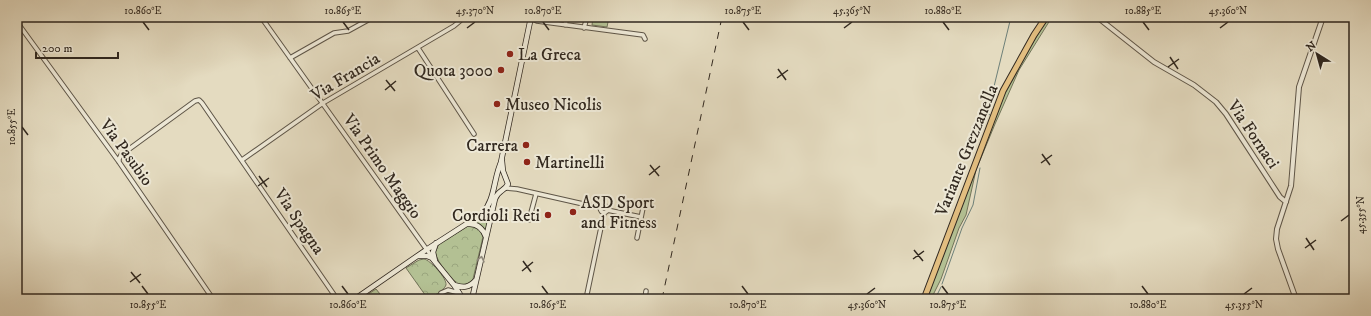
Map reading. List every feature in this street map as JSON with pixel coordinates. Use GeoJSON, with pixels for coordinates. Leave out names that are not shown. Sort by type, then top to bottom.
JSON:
{"type":"FeatureCollection","features":[{"type":"Feature","properties":{"kind":"main road"},"geometry":{"type":"LineString","coordinates":[[505,188],[499,187],[502,160],[531,17]]}},
{"type":"Feature","properties":{"kind":"main road","name":"Variante Grezzanella"},"geometry":{"type":"LineString","coordinates":[[924,299],[1003,91],[1034,35],[1046,17]]}},
{"type":"Feature","properties":{"kind":"main road"},"geometry":{"type":"LineString","coordinates":[[472,299],[495,199],[498,193],[505,188],[507,181],[503,171],[502,160]]}},
{"type":"Feature","properties":{"kind":"main road"},"geometry":{"type":"LineString","coordinates":[[494,192],[499,165],[502,160]]}},
{"type":"Feature","properties":{"kind":"main road"},"geometry":{"type":"LineString","coordinates":[[494,192],[502,178],[507,181]]}},
{"type":"Feature","properties":{"kind":"main road","name":"Via Primo Maggio"},"geometry":{"type":"LineString","coordinates":[[436,243],[476,219],[487,209],[494,192]]}},
{"type":"Feature","properties":{"kind":"main road"},"geometry":{"type":"LineString","coordinates":[[468,224],[475,224],[480,227],[484,231],[486,239]]}},
{"type":"Feature","properties":{"kind":"main road"},"geometry":{"type":"LineString","coordinates":[[354,299],[436,243]]}},
{"type":"Feature","properties":{"kind":"main road"},"geometry":{"type":"LineString","coordinates":[[434,260],[433,252],[436,243]]}},
{"type":"Feature","properties":{"kind":"main road"},"geometry":{"type":"LineString","coordinates":[[417,256],[427,256],[434,260]]}},
{"type":"Feature","properties":{"kind":"main road","name":"Via Primo Maggio"},"geometry":{"type":"LineString","coordinates":[[434,260],[464,299]]}},
{"type":"Feature","properties":{"kind":"main road"},"geometry":{"type":"LineString","coordinates":[[454,285],[462,288],[466,287],[471,285],[477,279]]}},
{"type":"Feature","properties":{"kind":"street","name":"Via Primo Maggio"},"geometry":{"type":"LineString","coordinates":[[260,17],[323,103],[421,244],[434,260]]}},
{"type":"Feature","properties":{"kind":"street","name":"Via Francia"},"geometry":{"type":"LineString","coordinates":[[242,160],[323,103],[454,26],[460,21],[461,17]]}},
{"type":"Feature","properties":{"kind":"street"},"geometry":{"type":"LineString","coordinates":[[531,17],[538,21],[643,36],[645,39]]}},
{"type":"Feature","properties":{"kind":"street"},"geometry":{"type":"LineString","coordinates":[[565,25],[567,17]]}},
{"type":"Feature","properties":{"kind":"street"},"geometry":{"type":"LineString","coordinates":[[584,28],[586,17]]}},
{"type":"Feature","properties":{"kind":"street","name":"Via Fornaci"},"geometry":{"type":"LineString","coordinates":[[1097,17],[1154,62],[1194,85],[1216,102],[1226,114],[1280,197],[1286,202]]}},
{"type":"Feature","properties":{"kind":"street"},"geometry":{"type":"LineString","coordinates":[[1296,299],[1289,276],[1280,256],[1276,239],[1290,186],[1299,87],[1323,17]]}},
{"type":"Feature","properties":{"kind":"street"},"geometry":{"type":"LineString","coordinates":[[290,58],[334,33],[348,31],[368,20]]}},
{"type":"Feature","properties":{"kind":"street","name":"Via Pasubio"},"geometry":{"type":"LineString","coordinates":[[17,22],[119,162],[213,299]]}},
{"type":"Feature","properties":{"kind":"street"},"geometry":{"type":"LineString","coordinates":[[418,48],[474,134]]}},
{"type":"Feature","properties":{"kind":"street","name":"Via Spagna"},"geometry":{"type":"LineString","coordinates":[[119,162],[121,155],[195,101],[199,100],[337,299]]}},
{"type":"Feature","properties":{"kind":"street"},"geometry":{"type":"LineString","coordinates":[[507,181],[517,189]]}},
{"type":"Feature","properties":{"kind":"street"},"geometry":{"type":"LineString","coordinates":[[505,188],[517,189],[601,208],[602,206],[605,206],[586,299]]}},
{"type":"Feature","properties":{"kind":"street"},"geometry":{"type":"LineString","coordinates":[[529,220],[536,194]]}},
{"type":"Feature","properties":{"kind":"street"},"geometry":{"type":"LineString","coordinates":[[637,238],[644,203]]}},
{"type":"Feature","properties":{"kind":"street"},"geometry":{"type":"LineString","coordinates":[[605,211],[641,217]]}},
{"type":"Feature","properties":{"kind":"street","name":"Via Primo Maggio"},"geometry":{"type":"LineString","coordinates":[[421,244],[429,245],[436,243]]}},
{"type":"Feature","properties":{"kind":"street","name":"Via Primo Maggio"},"geometry":{"type":"LineString","coordinates":[[417,256],[421,251],[421,244]]}},
{"type":"Feature","properties":{"kind":"street"},"geometry":{"type":"LineString","coordinates":[[441,293],[452,290],[460,294]]}},
{"type":"Feature","properties":{"kind":"street"},"geometry":{"type":"LineString","coordinates":[[644,299],[646,291]]}},
{"type":"Feature","properties":{"kind":"green space"},"geometry":{"type":"Polygon","coordinates":[[[593,17],[609,17],[607,27],[592,25],[593,17]]]}},
{"type":"Feature","properties":{"kind":"green space"},"geometry":{"type":"Polygon","coordinates":[[[1049,17],[1052,17],[1019,70],[995,124],[976,170],[966,215],[959,228],[941,279],[931,299],[926,299],[998,107],[1022,61],[1049,17]]]}},
{"type":"Feature","properties":{"kind":"green space"},"geometry":{"type":"Polygon","coordinates":[[[490,207],[492,208],[485,232],[473,223],[487,212],[490,207]]]}},
{"type":"Feature","properties":{"kind":"green space"},"geometry":{"type":"Polygon","coordinates":[[[468,226],[477,227],[482,233],[483,237],[473,279],[470,283],[462,285],[449,276],[435,252],[439,244],[468,226]]]}},
{"type":"Feature","properties":{"kind":"green space"},"geometry":{"type":"Polygon","coordinates":[[[424,259],[430,262],[438,270],[446,282],[445,287],[441,291],[428,299],[406,268],[419,260],[424,259]]]}},
{"type":"Feature","properties":{"kind":"green space"},"geometry":{"type":"Polygon","coordinates":[[[376,289],[384,299],[370,299],[367,295],[376,289]]]}},
{"type":"Feature","properties":{"kind":"green space"},"geometry":{"type":"Polygon","coordinates":[[[448,291],[457,294],[460,299],[436,299],[448,291]]]}},
{"type":"Feature","properties":{"kind":"waterway"},"geometry":{"type":"LineString","coordinates":[[990,115],[988,114],[988,111],[1011,17]]}},
{"type":"Feature","properties":{"kind":"waterway"},"geometry":{"type":"LineString","coordinates":[[942,284],[962,228],[973,205],[980,168]]}},
{"type":"Feature","properties":{"kind":"waterway"},"geometry":{"type":"LineString","coordinates":[[935,299],[941,287]]}},
{"type":"Feature","properties":{"kind":"railway"},"geometry":{"type":"LineString","coordinates":[[662,299],[722,17]]}},
{"type":"Feature","properties":{"kind":"place","name":"La Greca"},"geometry":{"type":"Point","coordinates":[510,54]}},
{"type":"Feature","properties":{"kind":"place","name":"Quota 3000"},"geometry":{"type":"Point","coordinates":[501,70]}},
{"type":"Feature","properties":{"kind":"place","name":"Museo Nicolis"},"geometry":{"type":"Point","coordinates":[497,104]}},
{"type":"Feature","properties":{"kind":"place","name":"Carrera"},"geometry":{"type":"Point","coordinates":[526,145]}},
{"type":"Feature","properties":{"kind":"place","name":"Martinelli"},"geometry":{"type":"Point","coordinates":[527,162]}},
{"type":"Feature","properties":{"kind":"place","name":"ASD Sport and Fitness"},"geometry":{"type":"Point","coordinates":[573,212]}},
{"type":"Feature","properties":{"kind":"place","name":"Cordioli Reti"},"geometry":{"type":"Point","coordinates":[548,215]}}]}
